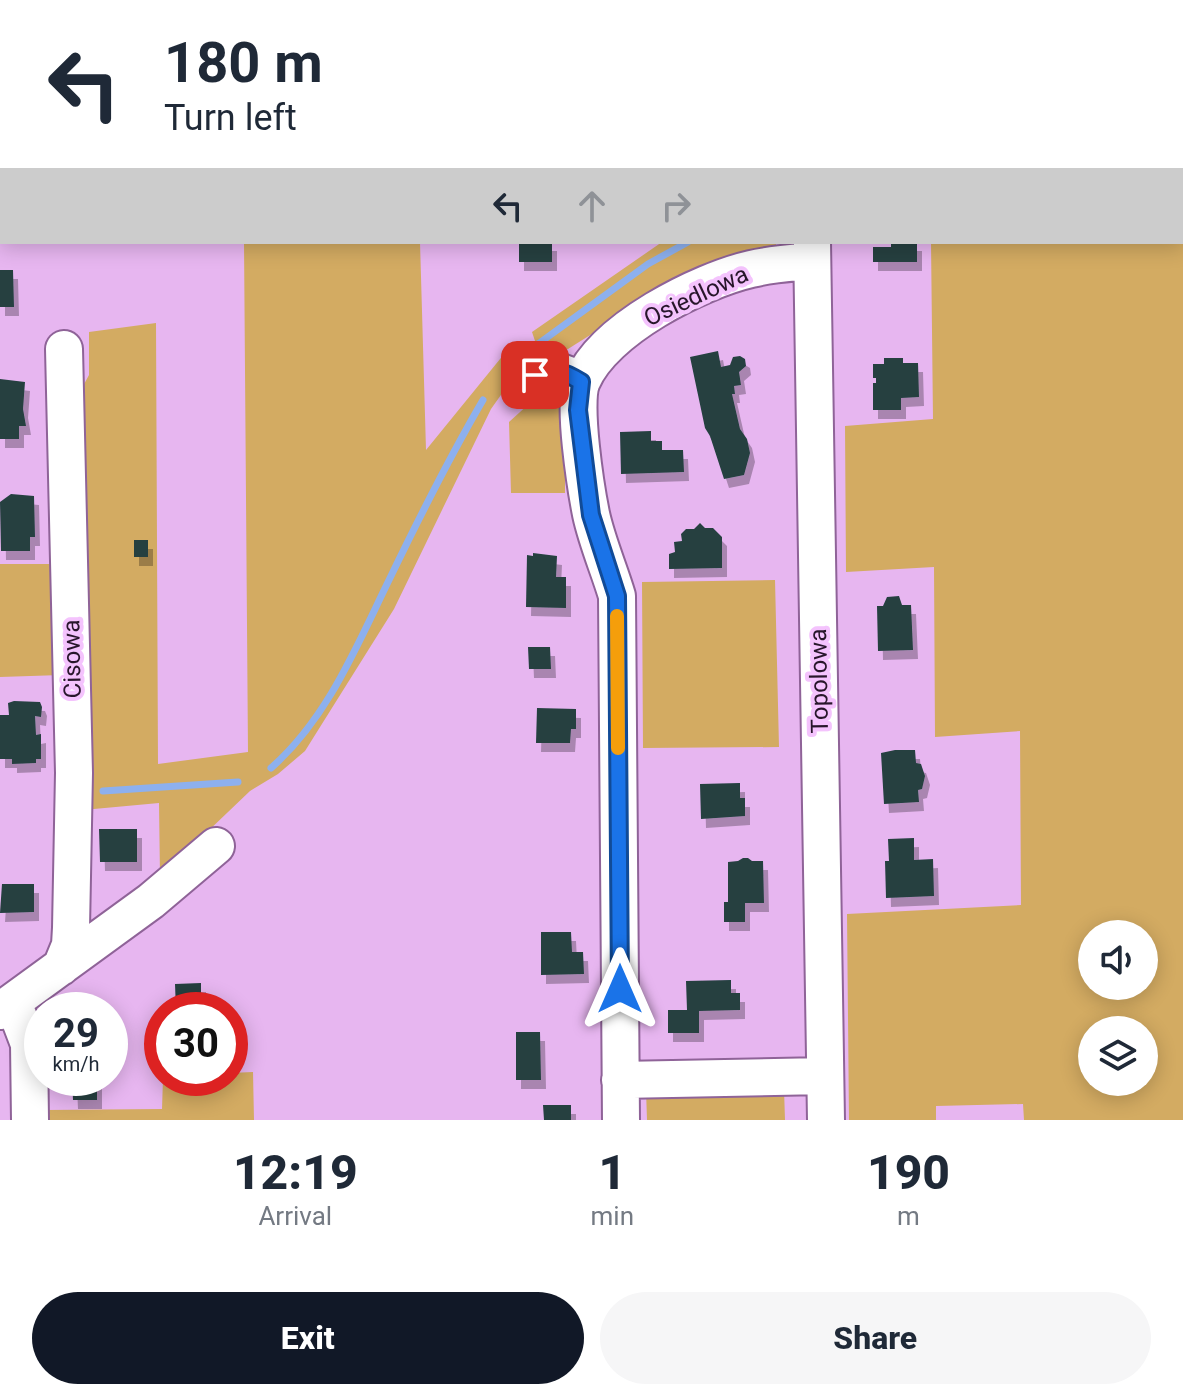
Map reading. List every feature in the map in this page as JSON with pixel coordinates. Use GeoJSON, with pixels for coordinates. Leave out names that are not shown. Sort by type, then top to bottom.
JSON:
{"type":"FeatureCollection","features":[{"type":"Feature","properties":{"kind":"street","name":"Osiedlowa"},"geometry":{"type":"LineString","coordinates":[[581,382],[602,350],[651,311],[729,275],[812,252]]}},
{"type":"Feature","properties":{"kind":"street","name":"Topolowa"},"geometry":{"type":"LineString","coordinates":[[812,252],[826,1120]]}},
{"type":"Feature","properties":{"kind":"street","name":"Cisowa"},"geometry":{"type":"LineString","coordinates":[[61,967],[70,945],[74,773],[64,349]]}},
{"type":"Feature","properties":{"kind":"street"},"geometry":{"type":"LineString","coordinates":[[535,375],[548,370],[565,371],[581,382],[578,410],[591,515],[617,596],[621,1120]]}},
{"type":"Feature","properties":{"kind":"street"},"geometry":{"type":"LineString","coordinates":[[30,1120],[29,1044],[6,1007],[151,901],[216,846]]}},
{"type":"Feature","properties":{"kind":"street"},"geometry":{"type":"LineString","coordinates":[[620,1080],[825,1076]]}},
{"type":"Feature","properties":{"kind":"shaded area"},"geometry":{"type":"Polygon","coordinates":[[[244,244],[420,244],[426,450],[509,348],[508,385],[491,409],[394,609],[305,751],[278,774],[250,791],[160,877],[159,803],[83,810],[92,774],[83,386],[89,375],[89,332],[156,323],[158,764],[248,752],[244,244]]]}},
{"type":"Feature","properties":{"kind":"shaded area"},"geometry":{"type":"Polygon","coordinates":[[[659,244],[776,244],[776,247],[679,279],[568,349],[541,359],[532,332],[659,244]]]}},
{"type":"Feature","properties":{"kind":"shaded area"},"geometry":{"type":"Polygon","coordinates":[[[931,244],[1183,244],[1183,1120],[1024,1120],[1023,1104],[936,1106],[936,1120],[849,1120],[847,914],[1021,905],[1020,731],[935,737],[934,567],[846,572],[845,426],[933,419],[931,244]]]}},
{"type":"Feature","properties":{"kind":"shaded area"},"geometry":{"type":"Polygon","coordinates":[[[565,385],[565,493],[511,493],[509,422],[541,393],[565,385]]]}},
{"type":"Feature","properties":{"kind":"shaded area"},"geometry":{"type":"Polygon","coordinates":[[[0,564],[59,564],[61,675],[0,677],[0,564]]]}},
{"type":"Feature","properties":{"kind":"shaded area"},"geometry":{"type":"Polygon","coordinates":[[[775,580],[779,747],[643,748],[642,582],[775,580]]]}},
{"type":"Feature","properties":{"kind":"shaded area"},"geometry":{"type":"Polygon","coordinates":[[[248,1072],[253,1072],[254,1120],[45,1120],[45,1110],[162,1109],[162,1096],[248,1096],[248,1072]]]}},
{"type":"Feature","properties":{"kind":"shaded area"},"geometry":{"type":"Polygon","coordinates":[[[784,1089],[785,1120],[647,1120],[646,1090],[784,1089]]]}},
{"type":"Feature","properties":{"kind":"building"},"geometry":{"type":"Polygon","coordinates":[[[519,244],[552,244],[552,262],[519,262],[519,244]]]}},
{"type":"Feature","properties":{"kind":"building"},"geometry":{"type":"Polygon","coordinates":[[[891,244],[917,244],[917,262],[873,262],[873,247],[891,247],[891,244]]]}},
{"type":"Feature","properties":{"kind":"building"},"geometry":{"type":"Polygon","coordinates":[[[0,270],[13,270],[14,307],[0,307],[0,270]]]}},
{"type":"Feature","properties":{"kind":"building"},"geometry":{"type":"Polygon","coordinates":[[[718,351],[721,367],[730,365],[733,357],[740,356],[745,359],[746,366],[739,372],[741,385],[734,386],[735,394],[732,394],[740,429],[747,439],[750,453],[744,475],[724,479],[705,428],[690,357],[718,351]]]}},
{"type":"Feature","properties":{"kind":"building"},"geometry":{"type":"Polygon","coordinates":[[[884,358],[903,358],[903,363],[918,363],[919,397],[901,398],[901,410],[873,410],[873,383],[876,383],[876,378],[873,378],[873,364],[884,364],[884,358]]]}},
{"type":"Feature","properties":{"kind":"building"},"geometry":{"type":"Polygon","coordinates":[[[0,379],[25,382],[23,409],[26,426],[19,426],[19,439],[0,439],[0,379]]]}},
{"type":"Feature","properties":{"kind":"building"},"geometry":{"type":"Polygon","coordinates":[[[651,431],[651,441],[662,441],[662,450],[683,450],[684,472],[621,474],[620,432],[651,431]]]}},
{"type":"Feature","properties":{"kind":"building"},"geometry":{"type":"Polygon","coordinates":[[[11,494],[34,496],[35,537],[30,537],[30,551],[1,551],[0,502],[11,494]]]}},
{"type":"Feature","properties":{"kind":"building"},"geometry":{"type":"Polygon","coordinates":[[[700,523],[705,528],[713,528],[722,537],[722,568],[669,569],[669,554],[675,552],[674,542],[682,541],[681,534],[686,529],[694,529],[700,523]]]}},
{"type":"Feature","properties":{"kind":"building"},"geometry":{"type":"Polygon","coordinates":[[[134,540],[148,540],[148,557],[134,557],[134,540]]]}},
{"type":"Feature","properties":{"kind":"building"},"geometry":{"type":"Polygon","coordinates":[[[533,553],[557,556],[556,577],[566,577],[566,608],[526,607],[527,555],[533,556],[533,553]]]}},
{"type":"Feature","properties":{"kind":"building"},"geometry":{"type":"Polygon","coordinates":[[[899,596],[902,605],[911,605],[913,650],[878,651],[877,606],[883,606],[887,597],[899,596]]]}},
{"type":"Feature","properties":{"kind":"building"},"geometry":{"type":"Polygon","coordinates":[[[528,647],[550,647],[551,669],[529,669],[528,647]]]}},
{"type":"Feature","properties":{"kind":"building"},"geometry":{"type":"Polygon","coordinates":[[[40,702],[42,707],[41,717],[35,716],[36,735],[41,734],[41,759],[36,759],[36,763],[12,764],[12,759],[0,759],[0,715],[9,715],[8,703],[40,702]]]}},
{"type":"Feature","properties":{"kind":"building"},"geometry":{"type":"Polygon","coordinates":[[[537,708],[576,709],[576,729],[571,729],[570,743],[536,743],[537,708]]]}},
{"type":"Feature","properties":{"kind":"building"},"geometry":{"type":"Polygon","coordinates":[[[915,750],[916,763],[921,764],[925,776],[922,789],[918,790],[919,802],[884,804],[881,753],[915,750]]]}},
{"type":"Feature","properties":{"kind":"building"},"geometry":{"type":"Polygon","coordinates":[[[740,783],[740,798],[745,798],[745,816],[701,819],[700,784],[740,783]]]}},
{"type":"Feature","properties":{"kind":"building"},"geometry":{"type":"Polygon","coordinates":[[[99,829],[137,829],[137,862],[100,862],[99,829]]]}},
{"type":"Feature","properties":{"kind":"building"},"geometry":{"type":"Polygon","coordinates":[[[914,838],[914,860],[933,859],[934,896],[886,898],[888,839],[914,838]]]}},
{"type":"Feature","properties":{"kind":"building"},"geometry":{"type":"Polygon","coordinates":[[[743,858],[763,861],[764,903],[745,903],[745,922],[724,922],[724,902],[728,902],[728,862],[743,858]]]}},
{"type":"Feature","properties":{"kind":"building"},"geometry":{"type":"Polygon","coordinates":[[[2,884],[34,884],[34,912],[0,913],[2,884]]]}},
{"type":"Feature","properties":{"kind":"building"},"geometry":{"type":"Polygon","coordinates":[[[541,932],[571,932],[572,952],[583,952],[584,974],[541,975],[541,932]]]}},
{"type":"Feature","properties":{"kind":"building"},"geometry":{"type":"Polygon","coordinates":[[[731,980],[731,993],[740,993],[740,1010],[699,1011],[699,1033],[668,1033],[668,1010],[687,1010],[686,981],[731,980]]]}},
{"type":"Feature","properties":{"kind":"building"},"geometry":{"type":"Polygon","coordinates":[[[201,983],[201,992],[175,992],[175,984],[201,983]]]}},
{"type":"Feature","properties":{"kind":"building"},"geometry":{"type":"Polygon","coordinates":[[[516,1032],[540,1032],[541,1080],[516,1080],[516,1032]]]}},
{"type":"Feature","properties":{"kind":"building"},"geometry":{"type":"Polygon","coordinates":[[[73,1096],[97,1096],[97,1100],[73,1100],[73,1096]]]}},
{"type":"Feature","properties":{"kind":"building"},"geometry":{"type":"Polygon","coordinates":[[[543,1105],[571,1105],[571,1120],[544,1120],[543,1105]]]}},
{"type":"Feature","properties":{"kind":"waterway"},"geometry":{"type":"LineString","coordinates":[[538,344],[648,264],[684,244]]}},
{"type":"Feature","properties":{"kind":"waterway"},"geometry":{"type":"LineString","coordinates":[[271,768],[309,727],[340,679],[435,488],[483,400]]}},
{"type":"Feature","properties":{"kind":"waterway"},"geometry":{"type":"LineString","coordinates":[[103,791],[238,782]]}},
{"type":"Feature","properties":{"kind":"slow traffic"},"geometry":{"type":"LineString","coordinates":[[617,616],[618,748]]}},
{"type":"Feature","properties":{"kind":"route"},"geometry":{"type":"LineString","coordinates":[[535,375],[548,370],[565,371],[581,382],[578,410],[591,515],[617,596],[620,989]]}}]}
